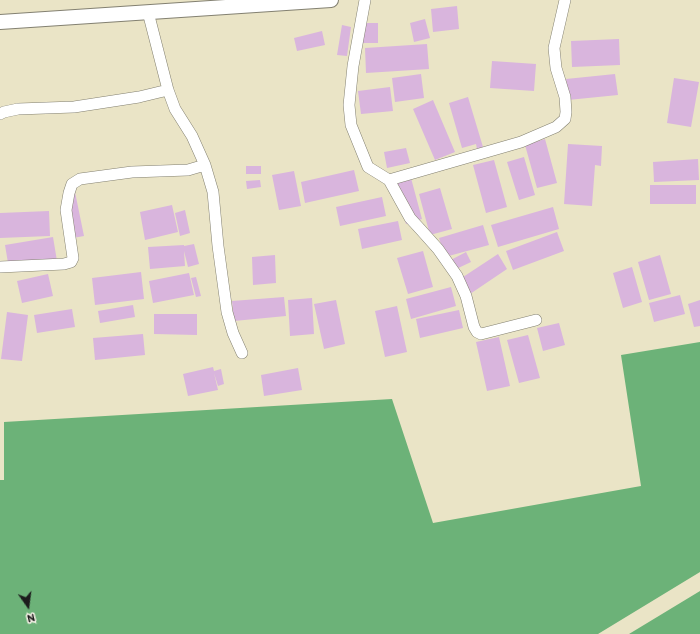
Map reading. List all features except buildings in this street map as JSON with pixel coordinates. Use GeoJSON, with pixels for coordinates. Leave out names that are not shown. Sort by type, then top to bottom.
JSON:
{"type":"FeatureCollection","features":[{"type":"Feature","properties":{"kind":"street"},"geometry":{"type":"LineString","coordinates":[[0,22],[331,0]]}},
{"type":"Feature","properties":{"kind":"street"},"geometry":{"type":"LineString","coordinates":[[365,0],[353,66],[349,105],[351,124],[368,167],[389,180],[410,218],[438,249],[457,276],[466,296],[474,327],[477,332],[481,334],[536,320]]}},
{"type":"Feature","properties":{"kind":"street"},"geometry":{"type":"LineString","coordinates":[[389,180],[521,142],[556,127],[565,120],[565,97],[556,68],[554,48],[565,0]]}},
{"type":"Feature","properties":{"kind":"street"},"geometry":{"type":"LineString","coordinates":[[148,12],[168,90],[175,109],[192,136],[205,165],[213,192],[218,246],[227,312],[233,333],[242,353]]}},
{"type":"Feature","properties":{"kind":"street"},"geometry":{"type":"LineString","coordinates":[[0,114],[18,109],[74,108],[139,97],[168,90]]}},
{"type":"Feature","properties":{"kind":"street"},"geometry":{"type":"LineString","coordinates":[[0,267],[64,264],[71,262],[73,258],[66,210],[72,184],[80,179],[132,172],[188,170],[205,165]]}},
{"type":"Feature","properties":{"kind":"green space"},"geometry":{"type":"Polygon","coordinates":[[[700,342],[700,572],[598,634],[0,634],[0,480],[4,480],[4,422],[392,399],[433,523],[641,486],[621,355],[700,342]]]}},
{"type":"Feature","properties":{"kind":"green space"},"geometry":{"type":"Polygon","coordinates":[[[700,591],[700,634],[629,634],[700,591]]]}}]}
